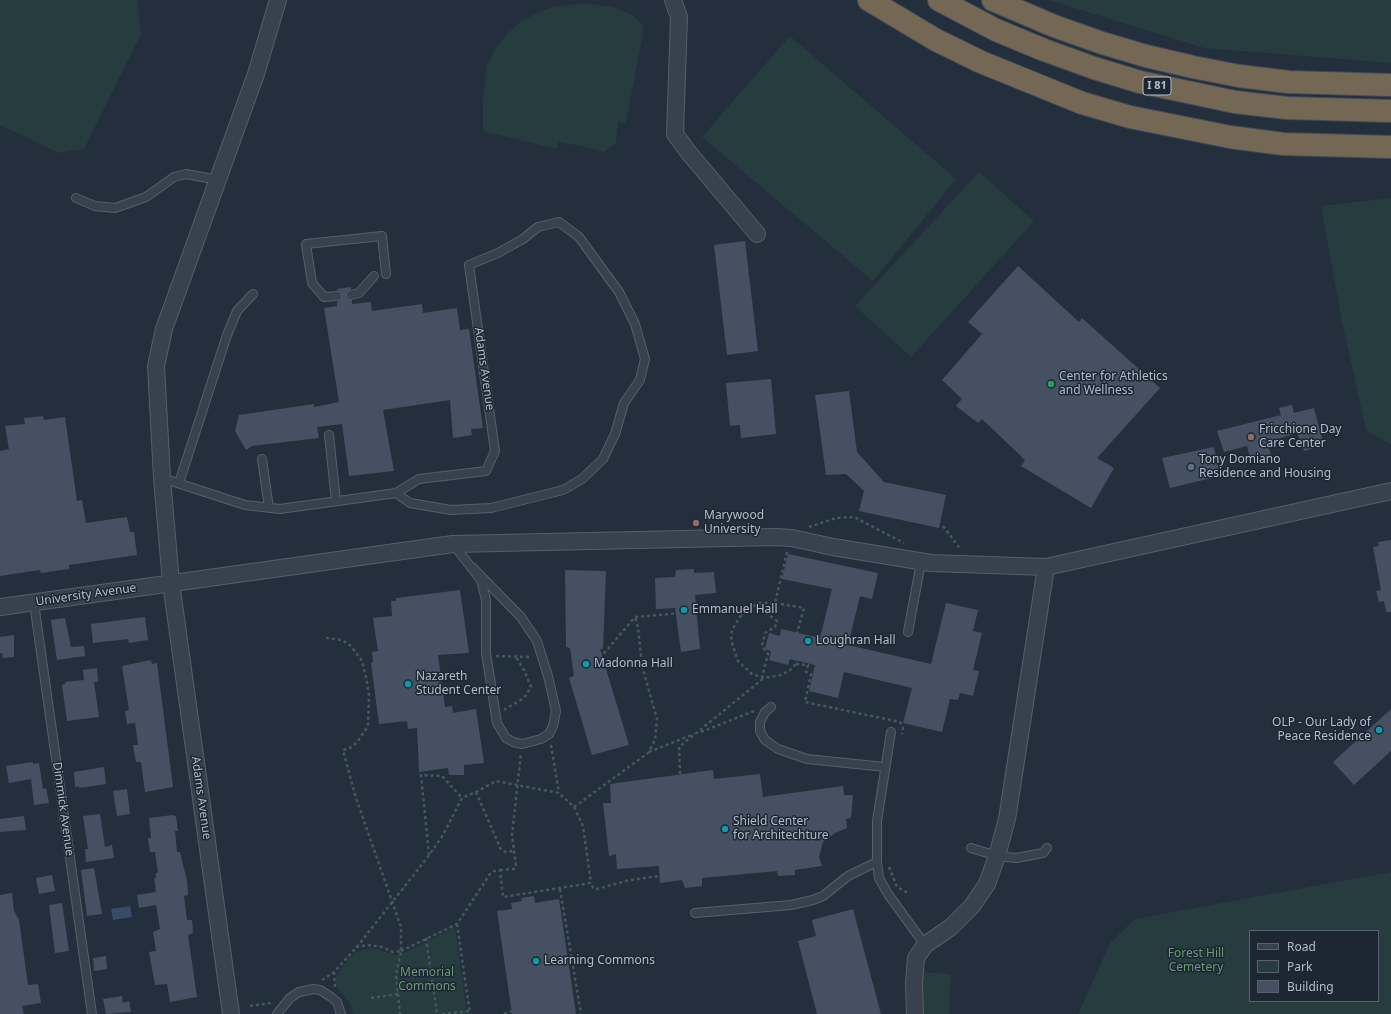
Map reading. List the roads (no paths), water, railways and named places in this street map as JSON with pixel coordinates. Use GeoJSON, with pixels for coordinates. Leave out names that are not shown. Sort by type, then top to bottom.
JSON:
{"type":"FeatureCollection","features":[{"type":"Feature","properties":{"kind":"highway"},"geometry":{"type":"LineString","coordinates":[[869,0],[936,40],[981,62],[1082,103],[1130,117],[1180,128],[1253,140],[1337,147],[1391,147]]}},
{"type":"Feature","properties":{"kind":"highway","name":"I 81"},"geometry":{"type":"LineString","coordinates":[[939,0],[996,30],[1044,50],[1094,68],[1140,82],[1235,102],[1287,108],[1391,111]]}},
{"type":"Feature","properties":{"kind":"highway"},"geometry":{"type":"LineString","coordinates":[[993,0],[1054,26],[1102,43],[1193,67],[1239,76],[1289,82],[1391,85]]}},
{"type":"Feature","properties":{"kind":"street","name":"Adams Avenue"},"geometry":{"type":"LineString","coordinates":[[231,1014],[171,583],[162,478],[156,366],[164,328],[256,74],[278,0]]}},
{"type":"Feature","properties":{"kind":"street"},"geometry":{"type":"LineString","coordinates":[[673,0],[679,17],[675,134],[756,234]]}},
{"type":"Feature","properties":{"kind":"street","name":"University Avenue"},"geometry":{"type":"LineString","coordinates":[[0,607],[453,544],[792,538],[833,547],[922,562],[1046,567],[1391,491]]}},
{"type":"Feature","properties":{"kind":"street"},"geometry":{"type":"LineString","coordinates":[[915,1014],[914,971],[916,958],[925,945],[951,927],[972,906],[987,884],[997,856],[1006,819],[1046,567]]}},
{"type":"Feature","properties":{"kind":"lane"},"geometry":{"type":"LineString","coordinates":[[76,198],[95,206],[115,208],[146,197],[174,177],[186,174],[218,180]]}},
{"type":"Feature","properties":{"kind":"lane","name":"Adams Avenue"},"geometry":{"type":"LineString","coordinates":[[559,222],[579,237],[619,292],[635,324],[645,359],[640,380],[624,403],[615,434],[602,459],[582,479],[562,490],[491,508],[451,510],[410,503],[396,493],[419,479],[486,472],[495,451],[469,265],[498,253],[523,239],[538,227],[559,222]]}},
{"type":"Feature","properties":{"kind":"lane"},"geometry":{"type":"LineString","coordinates":[[336,296],[324,297],[312,283],[306,244],[382,236],[386,274]]}},
{"type":"Feature","properties":{"kind":"lane"},"geometry":{"type":"LineString","coordinates":[[352,295],[359,294],[374,276]]}},
{"type":"Feature","properties":{"kind":"lane"},"geometry":{"type":"LineString","coordinates":[[178,483],[227,335],[237,311],[253,294]]}},
{"type":"Feature","properties":{"kind":"lane"},"geometry":{"type":"LineString","coordinates":[[329,435],[336,501]]}},
{"type":"Feature","properties":{"kind":"lane"},"geometry":{"type":"LineString","coordinates":[[262,459],[268,508]]}},
{"type":"Feature","properties":{"kind":"lane"},"geometry":{"type":"LineString","coordinates":[[162,478],[245,505],[280,509],[396,493]]}},
{"type":"Feature","properties":{"kind":"lane"},"geometry":{"type":"LineString","coordinates":[[453,544],[472,567],[528,626],[537,642],[547,670],[556,711],[553,726],[549,734],[541,739],[522,744],[506,738],[497,723],[494,712],[486,653],[486,600],[481,580],[472,567]]}},
{"type":"Feature","properties":{"kind":"lane"},"geometry":{"type":"LineString","coordinates":[[908,632],[922,562]]}},
{"type":"Feature","properties":{"kind":"lane","name":"Dimmick Avenue"},"geometry":{"type":"LineString","coordinates":[[34,603],[92,1014]]}},
{"type":"Feature","properties":{"kind":"lane"},"geometry":{"type":"LineString","coordinates":[[771,707],[765,712],[760,722],[760,731],[765,740],[778,748],[807,759],[886,767]]}},
{"type":"Feature","properties":{"kind":"lane"},"geometry":{"type":"LineString","coordinates":[[891,732],[877,821],[877,862],[879,878],[888,894],[925,945]]}},
{"type":"Feature","properties":{"kind":"lane"},"geometry":{"type":"LineString","coordinates":[[971,848],[997,856],[1016,858],[1043,853],[1047,848]]}},
{"type":"Feature","properties":{"kind":"lane"},"geometry":{"type":"LineString","coordinates":[[695,913],[791,905],[813,900],[823,896],[848,876],[877,862]]}},
{"type":"Feature","properties":{"kind":"lane"},"geometry":{"type":"LineString","coordinates":[[276,1014],[299,992],[313,989],[320,990],[332,997],[337,1002],[341,1014]]}},
{"type":"Feature","properties":{"kind":"water"},"geometry":{"type":"Polygon","coordinates":[[[130,906],[132,917],[113,920],[111,909],[130,906]]]}},
{"type":"Feature","properties":{"kind":"place","name":"Center for Athletics and Wellness"},"geometry":{"type":"Point","coordinates":[1051,384]}},
{"type":"Feature","properties":{"kind":"place","name":"Fricchione Day Care Center"},"geometry":{"type":"Point","coordinates":[1251,437]}},
{"type":"Feature","properties":{"kind":"place","name":"Tony Domiano Residence and Housing"},"geometry":{"type":"Point","coordinates":[1191,467]}},
{"type":"Feature","properties":{"kind":"place","name":"Marywood University"},"geometry":{"type":"Point","coordinates":[696,523]}},
{"type":"Feature","properties":{"kind":"place","name":"Emmanuel Hall"},"geometry":{"type":"Point","coordinates":[684,610]}},
{"type":"Feature","properties":{"kind":"place","name":"Loughran Hall"},"geometry":{"type":"Point","coordinates":[808,641]}},
{"type":"Feature","properties":{"kind":"place","name":"Madonna Hall"},"geometry":{"type":"Point","coordinates":[586,664]}},
{"type":"Feature","properties":{"kind":"place","name":"Nazareth Student Center"},"geometry":{"type":"Point","coordinates":[408,684]}},
{"type":"Feature","properties":{"kind":"place","name":"OLP - Our Lady of Peace Residence"},"geometry":{"type":"Point","coordinates":[1379,730]}},
{"type":"Feature","properties":{"kind":"place","name":"Shield Center for Architechture"},"geometry":{"type":"Point","coordinates":[725,829]}},
{"type":"Feature","properties":{"kind":"place","name":"Learning Commons"},"geometry":{"type":"Point","coordinates":[536,961]}},
{"type":"Feature","properties":{"kind":"park label","name":"Forest Hill Cemetery"},"geometry":{"type":"Point","coordinates":[1196,961]}},
{"type":"Feature","properties":{"kind":"park label","name":"Memorial Commons"},"geometry":{"type":"Point","coordinates":[427,980]}}]}
